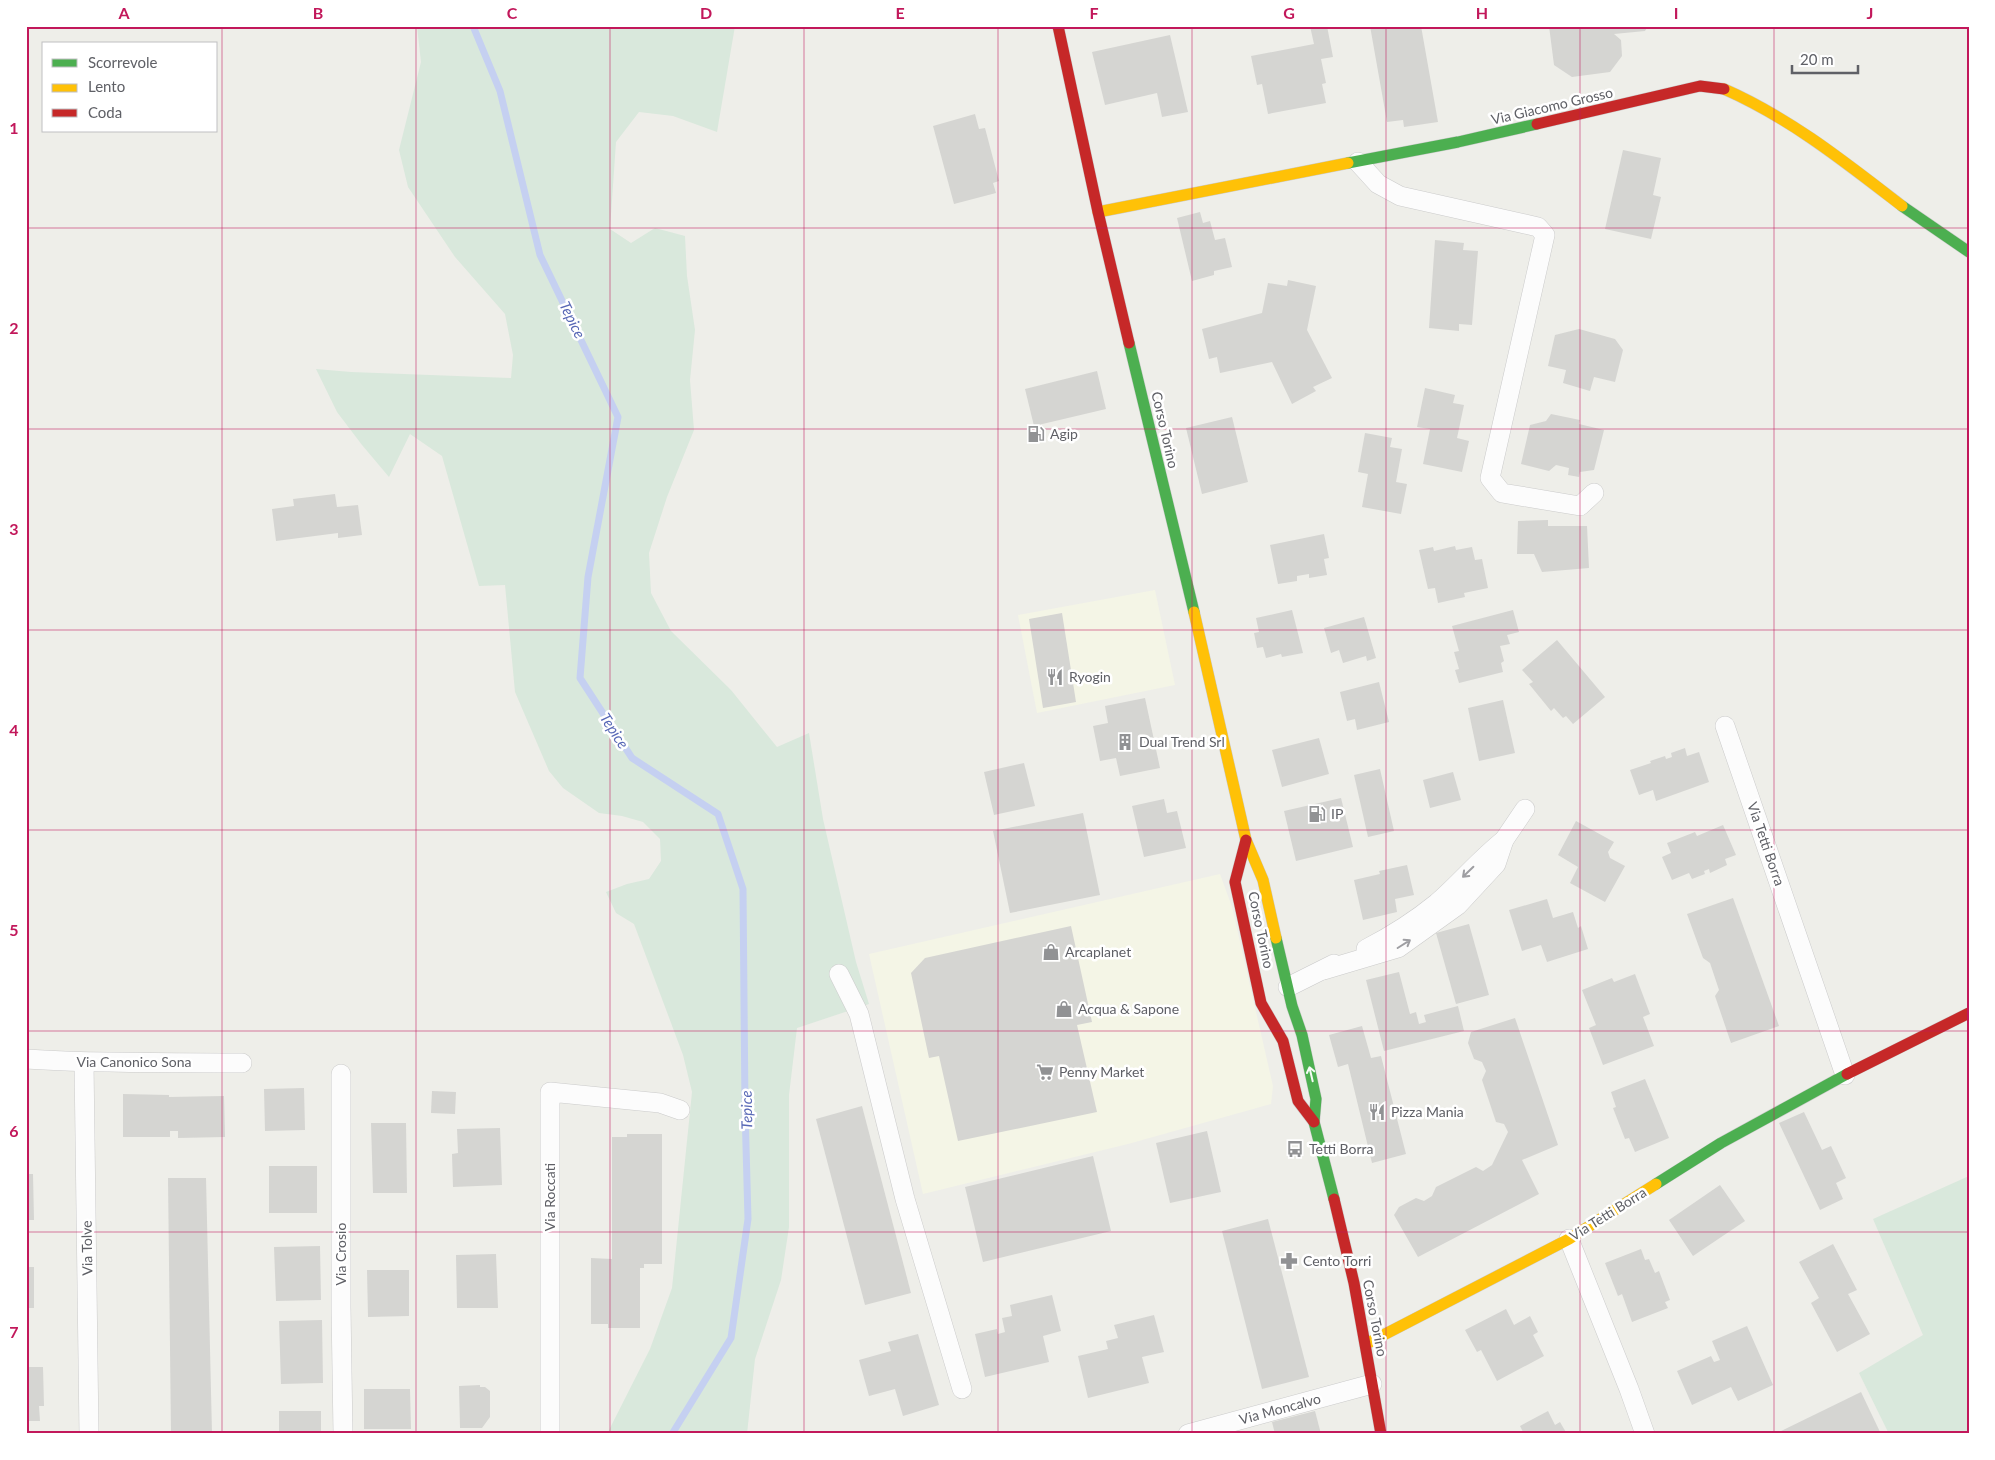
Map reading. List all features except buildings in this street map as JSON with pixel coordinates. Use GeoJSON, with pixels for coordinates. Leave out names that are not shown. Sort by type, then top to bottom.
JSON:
{"type":"FeatureCollection","features":[{"type":"Feature","properties":{"kind":"main road","name":"Corso Torino"},"geometry":{"type":"LineString","coordinates":[[1058,26],[1098,212],[1212,687],[1246,840],[1260,875],[1292,1006],[1302,1035],[1316,1099],[1314,1122],[1331,1185],[1366,1344],[1381,1434]]}},
{"type":"Feature","properties":{"kind":"main road","name":"Via Giacomo Grosso"},"geometry":{"type":"LineString","coordinates":[[1098,212],[1534,126],[1700,86],[1721,88],[1755,103],[1817,141],[1928,225],[1969,252]]}},
{"type":"Feature","properties":{"kind":"main road","name":"Corso Torino"},"geometry":{"type":"LineString","coordinates":[[1246,840],[1236,880],[1261,1003],[1283,1041],[1298,1101],[1314,1122]]}},
{"type":"Feature","properties":{"kind":"main road","name":"Corso Torino"},"geometry":{"type":"LineString","coordinates":[[1236,880],[1243,877],[1260,875]]}},
{"type":"Feature","properties":{"kind":"main road"},"geometry":{"type":"LineString","coordinates":[[1268,1014],[1273,1016],[1279,1015],[1288,1012],[1292,1006]]}},
{"type":"Feature","properties":{"kind":"main road","name":"Via Tetti Borra"},"geometry":{"type":"LineString","coordinates":[[1366,1344],[1569,1239],[1721,1143],[1845,1075],[1969,1013]]}},
{"type":"Feature","properties":{"kind":"street"},"geometry":{"type":"LineString","coordinates":[[1358,162],[1378,184],[1400,196],[1538,227],[1545,234],[1490,478],[1502,493],[1580,506],[1594,493]]}},
{"type":"Feature","properties":{"kind":"street","name":"Via Tetti Borra"},"geometry":{"type":"LineString","coordinates":[[1726,726],[1845,1075]]}},
{"type":"Feature","properties":{"kind":"street"},"geometry":{"type":"LineString","coordinates":[[1288,987],[1399,930],[1437,903],[1488,852],[1504,840],[1525,809]]}},
{"type":"Feature","properties":{"kind":"street"},"geometry":{"type":"LineString","coordinates":[[839,974],[859,1014],[905,1199],[962,1389]]}},
{"type":"Feature","properties":{"kind":"street","name":"Via Canonico Sona"},"geometry":{"type":"LineString","coordinates":[[26,1059],[84,1063],[121,1061],[242,1063]]}},
{"type":"Feature","properties":{"kind":"street","name":"Via Tolve"},"geometry":{"type":"LineString","coordinates":[[84,1063],[89,1434]]}},
{"type":"Feature","properties":{"kind":"street","name":"Via Crosio"},"geometry":{"type":"LineString","coordinates":[[341,1074],[341,1307],[344,1434]]}},
{"type":"Feature","properties":{"kind":"street","name":"Via Roccati"},"geometry":{"type":"LineString","coordinates":[[550,1434],[550,1092],[660,1102],[680,1110]]}},
{"type":"Feature","properties":{"kind":"street"},"geometry":{"type":"LineString","coordinates":[[1569,1239],[1645,1434]]}},
{"type":"Feature","properties":{"kind":"street","name":"Via Moncalvo"},"geometry":{"type":"LineString","coordinates":[[1188,1434],[1372,1384]]}},
{"type":"Feature","properties":{"kind":"shaded area"},"geometry":{"type":"Polygon","coordinates":[[[1155,590],[1175,685],[1037,713],[1018,615],[1155,590]]]}},
{"type":"Feature","properties":{"kind":"shaded area"},"geometry":{"type":"Polygon","coordinates":[[[1220,874],[1232,907],[1273,1086],[1271,1104],[1128,1144],[923,1194],[869,954],[1220,874]]]}},
{"type":"Feature","properties":{"kind":"green space"},"geometry":{"type":"Polygon","coordinates":[[[417,26],[735,26],[717,132],[673,116],[639,112],[616,142],[610,229],[631,243],[655,228],[685,236],[687,276],[695,330],[690,380],[694,430],[667,497],[649,553],[651,593],[671,631],[731,690],[777,747],[809,733],[823,819],[856,962],[869,1004],[797,1028],[789,1095],[789,1227],[781,1280],[755,1359],[747,1434],[607,1434],[650,1349],[672,1288],[692,1092],[683,1055],[634,924],[616,913],[606,892],[627,884],[649,879],[661,861],[660,839],[643,822],[622,816],[599,813],[563,788],[549,771],[515,692],[505,585],[479,586],[442,456],[410,434],[389,477],[337,412],[316,369],[511,378],[513,355],[505,314],[455,257],[408,187],[399,150],[421,62],[417,26]]]}},
{"type":"Feature","properties":{"kind":"green space"},"geometry":{"type":"Polygon","coordinates":[[[1969,1176],[1969,1434],[1889,1434],[1859,1373],[1923,1335],[1873,1219],[1969,1176]]]}},
{"type":"Feature","properties":{"kind":"waterway","name":"Tepice"},"geometry":{"type":"LineString","coordinates":[[473,26],[500,91],[540,255],[618,417],[588,577],[580,678],[632,758],[718,814],[743,889],[748,1219],[731,1338],[672,1434]]}},
{"type":"Feature","properties":{"kind":"traffic: fast"},"geometry":{"type":"LineString","coordinates":[[1348,163],[1458,142],[1537,124]]}},
{"type":"Feature","properties":{"kind":"traffic: fast"},"geometry":{"type":"LineString","coordinates":[[1902,206],[1969,252]]}},
{"type":"Feature","properties":{"kind":"traffic: fast"},"geometry":{"type":"LineString","coordinates":[[1129,343],[1194,612]]}},
{"type":"Feature","properties":{"kind":"traffic: fast"},"geometry":{"type":"LineString","coordinates":[[1276,938],[1292,1006],[1302,1035],[1316,1099],[1314,1122],[1334,1199]]}},
{"type":"Feature","properties":{"kind":"traffic: fast"},"geometry":{"type":"LineString","coordinates":[[1656,1184],[1721,1143],[1847,1074]]}},
{"type":"Feature","properties":{"kind":"traffic: slow"},"geometry":{"type":"LineString","coordinates":[[1724,89],[1772,113],[1794,127],[1838,157],[1902,206]]}},
{"type":"Feature","properties":{"kind":"traffic: slow"},"geometry":{"type":"LineString","coordinates":[[1098,212],[1348,163]]}},
{"type":"Feature","properties":{"kind":"traffic: slow"},"geometry":{"type":"LineString","coordinates":[[1194,612],[1246,840],[1263,880],[1276,938]]}},
{"type":"Feature","properties":{"kind":"traffic: slow"},"geometry":{"type":"LineString","coordinates":[[1366,1344],[1569,1239],[1656,1184]]}},
{"type":"Feature","properties":{"kind":"traffic: jam"},"geometry":{"type":"LineString","coordinates":[[1058,26],[1098,212],[1129,343]]}},
{"type":"Feature","properties":{"kind":"traffic: jam"},"geometry":{"type":"LineString","coordinates":[[1537,124],[1700,86],[1724,89]]}},
{"type":"Feature","properties":{"kind":"traffic: jam"},"geometry":{"type":"LineString","coordinates":[[1246,840],[1235,882],[1261,1003],[1283,1041],[1298,1101],[1314,1122]]}},
{"type":"Feature","properties":{"kind":"traffic: jam"},"geometry":{"type":"LineString","coordinates":[[1847,1074],[1969,1013]]}},
{"type":"Feature","properties":{"kind":"traffic: jam"},"geometry":{"type":"LineString","coordinates":[[1334,1199],[1354,1283],[1381,1434]]}},
{"type":"Feature","properties":{"kind":"place","name":"Agip"},"geometry":{"type":"Point","coordinates":[1036,434]}},
{"type":"Feature","properties":{"kind":"place","name":"Ryogin"},"geometry":{"type":"Point","coordinates":[1055,677]}},
{"type":"Feature","properties":{"kind":"place","name":"Dual Trend Srl"},"geometry":{"type":"Point","coordinates":[1125,742]}},
{"type":"Feature","properties":{"kind":"place","name":"IP"},"geometry":{"type":"Point","coordinates":[1317,814]}},
{"type":"Feature","properties":{"kind":"place","name":"Arcaplanet"},"geometry":{"type":"Point","coordinates":[1051,952]}},
{"type":"Feature","properties":{"kind":"place","name":"Acqua & Sapone"},"geometry":{"type":"Point","coordinates":[1064,1009]}},
{"type":"Feature","properties":{"kind":"place","name":"Penny Market"},"geometry":{"type":"Point","coordinates":[1045,1072]}},
{"type":"Feature","properties":{"kind":"place","name":"Pizza Mania"},"geometry":{"type":"Point","coordinates":[1377,1112]}},
{"type":"Feature","properties":{"kind":"place","name":"Tetti Borra"},"geometry":{"type":"Point","coordinates":[1295,1149]}},
{"type":"Feature","properties":{"kind":"place","name":"Cento Torri"},"geometry":{"type":"Point","coordinates":[1289,1261]}}]}
